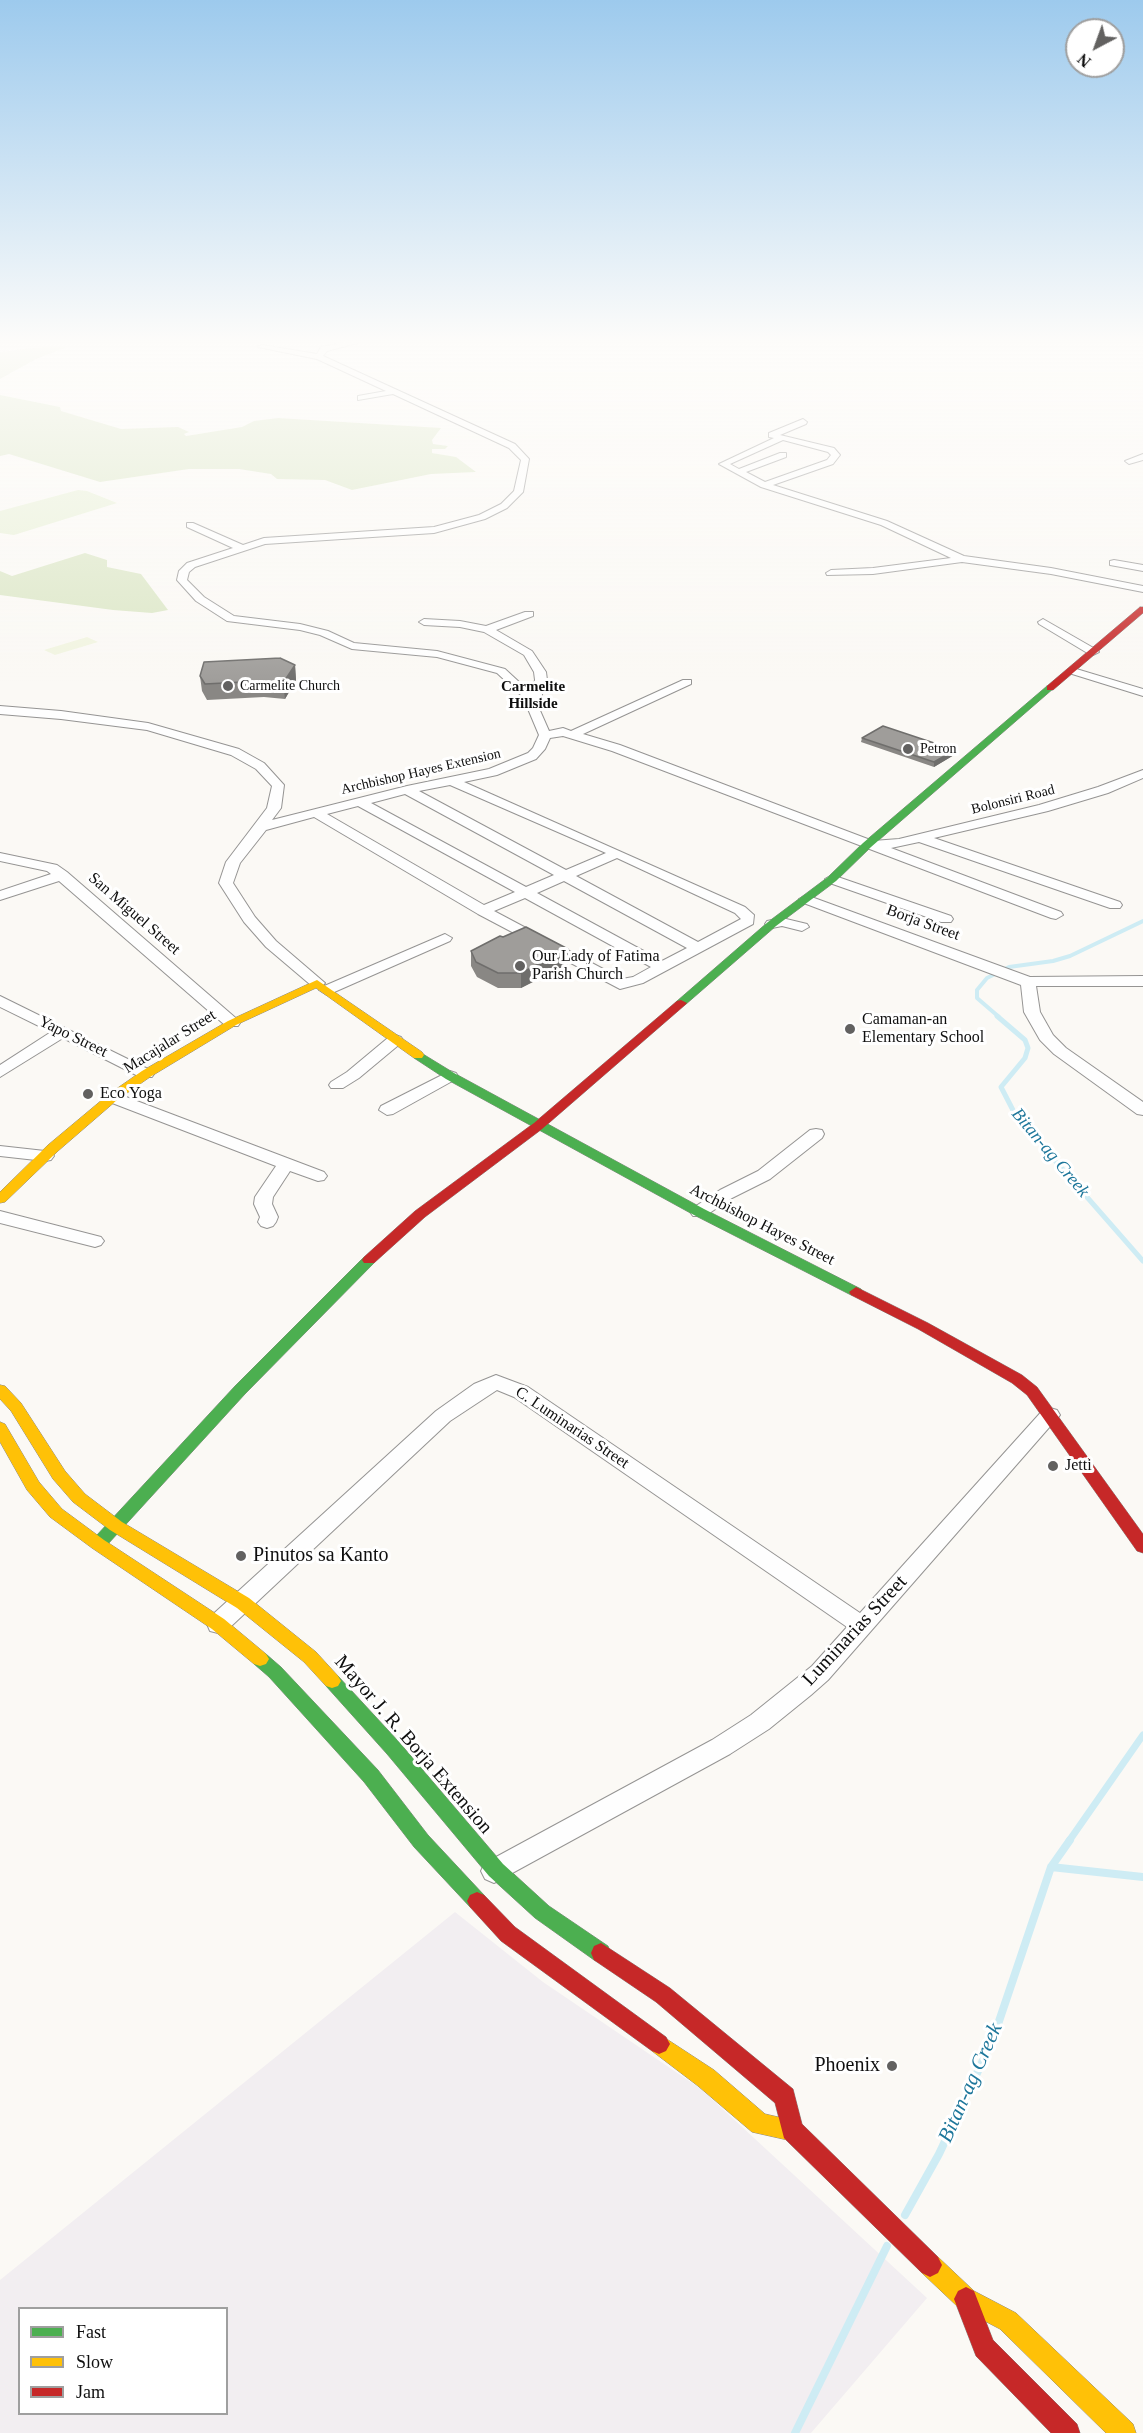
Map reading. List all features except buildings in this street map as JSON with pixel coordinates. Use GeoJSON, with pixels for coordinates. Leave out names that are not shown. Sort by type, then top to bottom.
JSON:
{"type":"FeatureCollection","features":[{"type":"Feature","properties":{"kind":"main road"},"geometry":{"type":"LineString","coordinates":[[98,1544],[240,1390],[379,1250],[420,1214],[538,1126],[772,924],[832,879],[867,845],[1143,609]]}},
{"type":"Feature","properties":{"kind":"main road","name":"Macajalar Street"},"geometry":{"type":"LineString","coordinates":[[0,1199],[113,1097],[146,1074],[232,1023],[322,986]]}},
{"type":"Feature","properties":{"kind":"main road","name":"Archbishop Hayes Street"},"geometry":{"type":"LineString","coordinates":[[322,986],[395,1040],[450,1076],[538,1126],[996,1366],[1032,1391],[1143,1547]]}},
{"type":"Feature","properties":{"kind":"main road","name":"Mayor J. R. Borja Extension"},"geometry":{"type":"LineString","coordinates":[[0,1390],[16,1407],[58,1474],[79,1498],[116,1526],[243,1603],[310,1657],[393,1748],[496,1870],[542,1912],[663,1995],[735,2053],[785,2097],[792,2130]]}},
{"type":"Feature","properties":{"kind":"main road"},"geometry":{"type":"LineString","coordinates":[[0,1428],[33,1486],[56,1513],[98,1544],[218,1624],[275,1672],[371,1776],[421,1841],[508,1935],[706,2078],[760,2124],[792,2130],[966,2299],[1008,2321],[1124,2433]]}},
{"type":"Feature","properties":{"kind":"main road"},"geometry":{"type":"LineString","coordinates":[[966,2299],[984,2348],[1068,2433]]}},
{"type":"Feature","properties":{"kind":"street"},"geometry":{"type":"LineString","coordinates":[[523,457],[525,466],[518,492],[504,506],[482,517],[434,530],[392,534],[296,537],[264,541],[191,565],[185,569],[182,580],[193,593],[224,615],[247,622],[313,629],[352,646],[437,654],[488,666],[509,676],[533,705],[545,735],[563,732],[574,734],[616,748],[1056,915]]}},
{"type":"Feature","properties":{"kind":"street"},"geometry":{"type":"LineString","coordinates":[[740,457],[723,464],[764,485],[884,523],[962,559]]}},
{"type":"Feature","properties":{"kind":"street"},"geometry":{"type":"LineString","coordinates":[[739,472],[779,457]]}},
{"type":"Feature","properties":{"kind":"street"},"geometry":{"type":"LineString","coordinates":[[764,485],[831,462],[835,457]]}},
{"type":"Feature","properties":{"kind":"street"},"geometry":{"type":"LineString","coordinates":[[1130,461],[1143,457]]}},
{"type":"Feature","properties":{"kind":"street"},"geometry":{"type":"LineString","coordinates":[[190,525],[242,548]]}},
{"type":"Feature","properties":{"kind":"street"},"geometry":{"type":"LineString","coordinates":[[831,573],[873,571],[962,559],[1051,571],[1143,589]]}},
{"type":"Feature","properties":{"kind":"street"},"geometry":{"type":"LineString","coordinates":[[1114,563],[1143,568]]}},
{"type":"Feature","properties":{"kind":"street"},"geometry":{"type":"LineString","coordinates":[[487,629],[530,614]]}},
{"type":"Feature","properties":{"kind":"street"},"geometry":{"type":"LineString","coordinates":[[424,622],[460,624],[487,629],[528,653],[538,665],[541,680],[533,705]]}},
{"type":"Feature","properties":{"kind":"street"},"geometry":{"type":"LineString","coordinates":[[1043,622],[1093,652]]}},
{"type":"Feature","properties":{"kind":"street"},"geometry":{"type":"LineString","coordinates":[[1073,671],[1143,693]]}},
{"type":"Feature","properties":{"kind":"street"},"geometry":{"type":"LineString","coordinates":[[574,734],[687,682]]}},
{"type":"Feature","properties":{"kind":"street"},"geometry":{"type":"LineString","coordinates":[[0,711],[61,715],[148,727],[235,752],[260,766],[278,784],[274,808],[233,862],[226,883],[249,919],[271,944],[322,986],[445,938]]}},
{"type":"Feature","properties":{"kind":"street","name":"Archbishop Hayes Extension"},"geometry":{"type":"LineString","coordinates":[[261,826],[407,790],[494,772],[522,762],[538,749],[545,735]]}},
{"type":"Feature","properties":{"kind":"street","name":"Bolonsiri Road"},"geometry":{"type":"LineString","coordinates":[[867,845],[920,838],[1070,801],[1143,774]]}},
{"type":"Feature","properties":{"kind":"street"},"geometry":{"type":"LineString","coordinates":[[316,813],[483,911],[620,984],[628,984],[748,921],[747,915],[617,853],[452,781]]}},
{"type":"Feature","properties":{"kind":"street"},"geometry":{"type":"LineString","coordinates":[[407,790],[699,948]]}},
{"type":"Feature","properties":{"kind":"street"},"geometry":{"type":"LineString","coordinates":[[360,801],[662,967]]}},
{"type":"Feature","properties":{"kind":"street"},"geometry":{"type":"LineString","coordinates":[[920,838],[1115,905]]}},
{"type":"Feature","properties":{"kind":"street"},"geometry":{"type":"LineString","coordinates":[[483,911],[617,853]]}},
{"type":"Feature","properties":{"kind":"street","name":"San Miguel Street"},"geometry":{"type":"LineString","coordinates":[[0,857],[52,868],[62,875],[232,1023]]}},
{"type":"Feature","properties":{"kind":"street"},"geometry":{"type":"LineString","coordinates":[[0,896],[62,875]]}},
{"type":"Feature","properties":{"kind":"street"},"geometry":{"type":"LineString","coordinates":[[832,879],[946,919]]}},
{"type":"Feature","properties":{"kind":"street","name":"Borja Street"},"geometry":{"type":"LineString","coordinates":[[806,899],[1020,978]]}},
{"type":"Feature","properties":{"kind":"street"},"geometry":{"type":"LineString","coordinates":[[772,924],[782,922],[802,927]]}},
{"type":"Feature","properties":{"kind":"street"},"geometry":{"type":"LineString","coordinates":[[1143,981],[1020,978],[1032,1012],[1046,1037],[1060,1051],[1143,1110]]}},
{"type":"Feature","properties":{"kind":"street","name":"Yapo Street"},"geometry":{"type":"LineString","coordinates":[[0,1001],[146,1074]]}},
{"type":"Feature","properties":{"kind":"street"},"geometry":{"type":"LineString","coordinates":[[0,1072],[62,1032]]}},
{"type":"Feature","properties":{"kind":"street"},"geometry":{"type":"LineString","coordinates":[[337,1085],[353,1075],[395,1040]]}},
{"type":"Feature","properties":{"kind":"street"},"geometry":{"type":"LineString","coordinates":[[387,1110],[450,1076]]}},
{"type":"Feature","properties":{"kind":"street"},"geometry":{"type":"LineString","coordinates":[[113,1097],[318,1176]]}},
{"type":"Feature","properties":{"kind":"street"},"geometry":{"type":"LineString","coordinates":[[699,1212],[720,1197],[764,1175],[816,1134]]}},
{"type":"Feature","properties":{"kind":"street"},"geometry":{"type":"LineString","coordinates":[[0,1151],[45,1156]]}},
{"type":"Feature","properties":{"kind":"street"},"geometry":{"type":"LineString","coordinates":[[267,1222],[269,1217],[263,1204],[264,1197],[286,1164]]}},
{"type":"Feature","properties":{"kind":"street"},"geometry":{"type":"LineString","coordinates":[[0,1217],[95,1240]]}},
{"type":"Feature","properties":{"kind":"street","name":"C. Luminarias Street"},"geometry":{"type":"LineString","coordinates":[[218,1624],[243,1603],[321,1527],[377,1480],[443,1416],[481,1389],[496,1382],[521,1392],[862,1626]]}},
{"type":"Feature","properties":{"kind":"street","name":"Luminarias Street"},"geometry":{"type":"LineString","coordinates":[[466,1891],[496,1870],[721,1747],[760,1722],[820,1673],[1050,1414]]}},
{"type":"Feature","properties":{"kind":"shaded area"},"geometry":{"type":"Polygon","coordinates":[[[455,1912],[543,1982],[701,2089],[927,2298],[811,2433],[0,2433],[0,2280],[455,1912]]]}},
{"type":"Feature","properties":{"kind":"green space"},"geometry":{"type":"Polygon","coordinates":[[[17,457],[453,457],[476,472],[431,474],[352,490],[325,480],[277,479],[271,474],[239,469],[189,469],[100,482],[17,457]]]}},
{"type":"Feature","properties":{"kind":"green space"},"geometry":{"type":"Polygon","coordinates":[[[78,490],[87,491],[117,503],[14,535],[0,533],[0,511],[78,490]]]}},
{"type":"Feature","properties":{"kind":"green space"},"geometry":{"type":"Polygon","coordinates":[[[85,553],[107,560],[107,567],[141,574],[168,610],[152,613],[113,610],[0,595],[0,571],[12,576],[85,553]]]}},
{"type":"Feature","properties":{"kind":"green space"},"geometry":{"type":"Polygon","coordinates":[[[87,637],[98,642],[55,655],[44,650],[87,637]]]}},
{"type":"Feature","properties":{"kind":"waterway","name":"Bitan-ag Creek"},"geometry":{"type":"LineString","coordinates":[[999,1017],[977,998],[977,990],[987,978],[1009,967],[1053,961],[1070,956],[1143,921]]}},
{"type":"Feature","properties":{"kind":"waterway","name":"Bitan-ag Creek"},"geometry":{"type":"LineString","coordinates":[[997,1016],[1025,1040],[1028,1048],[1025,1058],[1001,1087],[1016,1116],[1143,1261]]}},
{"type":"Feature","properties":{"kind":"waterway","name":"Bitan-ag Creek"},"geometry":{"type":"LineString","coordinates":[[1069,1841],[1143,1735]]}},
{"type":"Feature","properties":{"kind":"waterway","name":"Bitan-ag Creek"},"geometry":{"type":"LineString","coordinates":[[1051,1867],[1070,1840]]}},
{"type":"Feature","properties":{"kind":"waterway","name":"Bitan-ag Creek"},"geometry":{"type":"LineString","coordinates":[[905,2215],[939,2154],[993,2039],[1051,1867]]}},
{"type":"Feature","properties":{"kind":"waterway"},"geometry":{"type":"LineString","coordinates":[[1051,1867],[1143,1877]]}},
{"type":"Feature","properties":{"kind":"waterway","name":"Bitan-ag Creek"},"geometry":{"type":"LineString","coordinates":[[795,2433],[887,2246]]}},
{"type":"Feature","properties":{"kind":"traffic: fast"},"geometry":{"type":"LineString","coordinates":[[681,1003],[772,924],[832,879],[867,845],[1050,688]]}},
{"type":"Feature","properties":{"kind":"traffic: fast"},"geometry":{"type":"LineString","coordinates":[[418,1055],[450,1076],[699,1212],[856,1292]]}},
{"type":"Feature","properties":{"kind":"traffic: fast"},"geometry":{"type":"LineString","coordinates":[[102,1540],[240,1390],[369,1260]]}},
{"type":"Feature","properties":{"kind":"traffic: fast"},"geometry":{"type":"LineString","coordinates":[[260,1659],[275,1672],[371,1776],[421,1841],[477,1901]]}},
{"type":"Feature","properties":{"kind":"traffic: fast"},"geometry":{"type":"LineString","coordinates":[[332,1681],[393,1748],[496,1870],[542,1912],[601,1953]]}},
{"type":"Feature","properties":{"kind":"traffic: slow"},"geometry":{"type":"LineString","coordinates":[[0,1199],[53,1148],[113,1097],[146,1074],[232,1023],[317,983],[418,1055]]}},
{"type":"Feature","properties":{"kind":"traffic: slow"},"geometry":{"type":"LineString","coordinates":[[0,1390],[16,1407],[59,1475],[79,1498],[116,1526],[243,1603],[310,1657],[332,1681]]}},
{"type":"Feature","properties":{"kind":"traffic: slow"},"geometry":{"type":"LineString","coordinates":[[0,1428],[33,1486],[56,1513],[98,1544],[218,1624],[260,1659]]}},
{"type":"Feature","properties":{"kind":"traffic: slow"},"geometry":{"type":"LineString","coordinates":[[659,2044],[706,2078],[760,2124],[792,2130]]}},
{"type":"Feature","properties":{"kind":"traffic: slow"},"geometry":{"type":"LineString","coordinates":[[930,2265],[966,2299],[1008,2321],[1124,2433]]}},
{"type":"Feature","properties":{"kind":"traffic: jam"},"geometry":{"type":"LineString","coordinates":[[1050,688],[1143,609]]}},
{"type":"Feature","properties":{"kind":"traffic: jam"},"geometry":{"type":"LineString","coordinates":[[369,1260],[420,1214],[538,1126],[681,1003]]}},
{"type":"Feature","properties":{"kind":"traffic: jam"},"geometry":{"type":"LineString","coordinates":[[856,1292],[923,1326],[1017,1379],[1032,1391],[1143,1547]]}},
{"type":"Feature","properties":{"kind":"traffic: jam"},"geometry":{"type":"LineString","coordinates":[[477,1901],[508,1934],[659,2044]]}},
{"type":"Feature","properties":{"kind":"traffic: jam"},"geometry":{"type":"LineString","coordinates":[[601,1953],[663,1995],[785,2097],[792,2130],[930,2265]]}},
{"type":"Feature","properties":{"kind":"traffic: jam"},"geometry":{"type":"LineString","coordinates":[[966,2299],[984,2348],[1068,2433]]}},
{"type":"Feature","properties":{"kind":"place","name":"Carmelite Church"},"geometry":{"type":"Point","coordinates":[228,686]}},
{"type":"Feature","properties":{"kind":"place","name":"Petron"},"geometry":{"type":"Point","coordinates":[908,749]}},
{"type":"Feature","properties":{"kind":"place","name":"Our Lady of Fatima Parish Church"},"geometry":{"type":"Point","coordinates":[520,966]}},
{"type":"Feature","properties":{"kind":"place","name":"Camaman-an Elementary School"},"geometry":{"type":"Point","coordinates":[850,1029]}},
{"type":"Feature","properties":{"kind":"place","name":"Eco Yoga"},"geometry":{"type":"Point","coordinates":[88,1094]}},
{"type":"Feature","properties":{"kind":"place","name":"Jetti"},"geometry":{"type":"Point","coordinates":[1053,1466]}},
{"type":"Feature","properties":{"kind":"place","name":"Pinutos sa Kanto"},"geometry":{"type":"Point","coordinates":[241,1556]}},
{"type":"Feature","properties":{"kind":"place","name":"Phoenix"},"geometry":{"type":"Point","coordinates":[892,2066]}},
{"type":"Feature","properties":{"kind":"district","name":"Carmelite Hillside"},"geometry":{"type":"Point","coordinates":[533,696]}}]}
